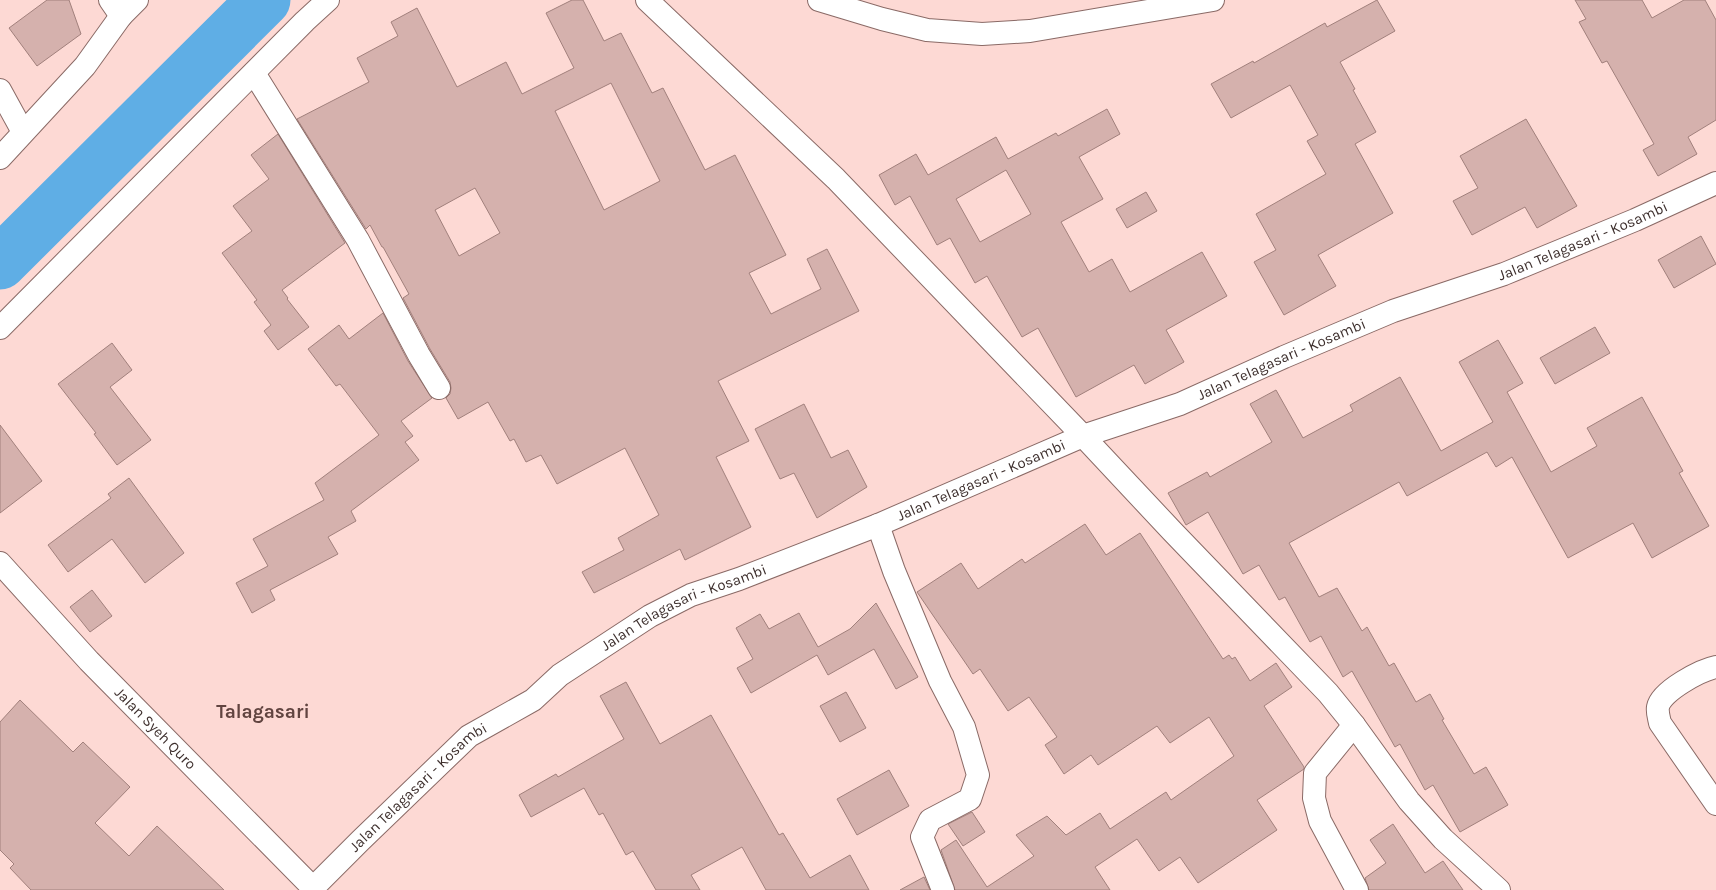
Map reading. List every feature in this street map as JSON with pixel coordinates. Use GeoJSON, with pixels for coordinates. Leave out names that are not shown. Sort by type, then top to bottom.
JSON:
{"type":"FeatureCollection","features":[{"type":"Feature","properties":{"kind":"street"},"geometry":{"type":"LineString","coordinates":[[0,158],[85,66],[116,8],[137,0]]}},
{"type":"Feature","properties":{"kind":"street"},"geometry":{"type":"LineString","coordinates":[[0,328],[305,21],[328,0]]}},
{"type":"Feature","properties":{"kind":"street"},"geometry":{"type":"LineString","coordinates":[[647,0],[836,179],[1083,436],[1328,693],[1354,725],[1409,801],[1458,853],[1499,890]]}},
{"type":"Feature","properties":{"kind":"street"},"geometry":{"type":"LineString","coordinates":[[819,0],[882,19],[928,30],[982,34],[1030,31],[1213,0]]}},
{"type":"Feature","properties":{"kind":"street"},"geometry":{"type":"LineString","coordinates":[[254,73],[358,240],[418,355],[439,388]]}},
{"type":"Feature","properties":{"kind":"street"},"geometry":{"type":"LineString","coordinates":[[0,90],[23,132]]}},
{"type":"Feature","properties":{"kind":"street","name":"Jalan Telagasari - Kosambi"},"geometry":{"type":"LineString","coordinates":[[314,889],[361,840],[470,736],[533,700],[560,675],[650,616],[692,595],[739,579],[878,525],[1083,436],[1180,404],[1284,357],[1393,311],[1504,274],[1635,220],[1716,183]]}},
{"type":"Feature","properties":{"kind":"street"},"geometry":{"type":"LineString","coordinates":[[878,525],[894,570],[940,681],[964,727],[978,775],[970,799],[930,820],[926,826],[922,838],[943,890]]}},
{"type":"Feature","properties":{"kind":"street","name":"Jalan Syeh Quro"},"geometry":{"type":"LineString","coordinates":[[0,563],[89,661],[314,889]]}},
{"type":"Feature","properties":{"kind":"street"},"geometry":{"type":"LineString","coordinates":[[1716,667],[1709,668],[1678,684],[1660,702],[1657,708],[1660,723],[1716,804]]}},
{"type":"Feature","properties":{"kind":"street"},"geometry":{"type":"LineString","coordinates":[[1354,725],[1315,773],[1314,798],[1320,821],[1357,890]]}},
{"type":"Feature","properties":{"kind":"building"},"geometry":{"type":"Polygon","coordinates":[[[47,0],[69,0],[81,34],[37,66],[9,28],[47,0]]]}},
{"type":"Feature","properties":{"kind":"building"},"geometry":{"type":"Polygon","coordinates":[[[572,0],[583,0],[604,41],[621,33],[652,93],[663,88],[705,170],[735,155],[786,255],[749,273],[771,314],[821,289],[807,259],[827,249],[859,311],[718,381],[749,441],[716,457],[751,527],[685,560],[680,549],[594,593],[582,572],[624,550],[618,538],[659,515],[625,448],[557,484],[541,455],[526,462],[514,439],[510,441],[488,402],[458,419],[446,398],[450,394],[450,382],[430,349],[403,298],[409,294],[370,225],[366,229],[297,119],[369,82],[357,58],[398,36],[391,22],[417,8],[457,87],[506,62],[522,94],[574,68],[546,13],[572,0]],[[611,83],[555,111],[604,210],[660,181],[611,83]],[[475,188],[435,210],[459,256],[500,233],[475,188]]]}},
{"type":"Feature","properties":{"kind":"building"},"geometry":{"type":"Polygon","coordinates":[[[1377,0],[1395,31],[1340,62],[1355,89],[1353,90],[1376,132],[1355,144],[1393,213],[1318,255],[1336,286],[1284,315],[1254,262],[1276,250],[1256,214],[1326,174],[1307,141],[1318,135],[1290,85],[1231,118],[1211,84],[1253,61],[1254,63],[1325,23],[1327,27],[1377,0]]]}},
{"type":"Feature","properties":{"kind":"building"},"geometry":{"type":"Polygon","coordinates":[[[1575,0],[1642,0],[1652,18],[1684,0],[1705,0],[1716,20],[1716,120],[1688,137],[1697,154],[1658,176],[1643,150],[1654,144],[1607,61],[1602,63],[1579,22],[1586,19],[1575,0]]]}},
{"type":"Feature","properties":{"kind":"building"},"geometry":{"type":"Polygon","coordinates":[[[1107,109],[1120,134],[1079,157],[1103,199],[1061,222],[1089,272],[1112,259],[1130,292],[1202,252],[1227,296],[1166,330],[1184,362],[1145,384],[1134,365],[1076,397],[1038,328],[1022,337],[987,276],[975,283],[950,238],[937,245],[910,196],[895,205],[879,175],[916,154],[928,175],[996,137],[1008,159],[1056,133],[1058,136],[1107,109]],[[1006,170],[956,199],[980,242],[1031,214],[1006,170]]]}},
{"type":"Feature","properties":{"kind":"building"},"geometry":{"type":"Polygon","coordinates":[[[1526,119],[1577,206],[1537,228],[1525,207],[1472,235],[1453,201],[1478,188],[1460,156],[1526,119]]]}},
{"type":"Feature","properties":{"kind":"building"},"geometry":{"type":"Polygon","coordinates":[[[278,134],[345,243],[282,290],[288,298],[287,299],[309,327],[278,350],[264,331],[271,325],[254,302],[257,300],[222,253],[252,231],[233,206],[269,179],[251,155],[278,134]]]}},
{"type":"Feature","properties":{"kind":"building"},"geometry":{"type":"Polygon","coordinates":[[[1146,192],[1157,211],[1127,228],[1116,209],[1146,192]]]}},
{"type":"Feature","properties":{"kind":"building"},"geometry":{"type":"Polygon","coordinates":[[[1701,236],[1716,264],[1674,288],[1658,260],[1701,236]]]}},
{"type":"Feature","properties":{"kind":"building"},"geometry":{"type":"Polygon","coordinates":[[[383,313],[408,361],[432,398],[401,421],[413,436],[405,442],[419,460],[351,511],[356,521],[328,537],[338,554],[270,590],[275,600],[252,613],[236,583],[268,566],[253,539],[324,500],[315,483],[379,435],[340,384],[336,386],[308,349],[339,325],[349,339],[383,313]]]}},
{"type":"Feature","properties":{"kind":"building"},"geometry":{"type":"Polygon","coordinates":[[[1595,327],[1610,353],[1555,384],[1540,358],[1595,327]]]}},
{"type":"Feature","properties":{"kind":"building"},"geometry":{"type":"Polygon","coordinates":[[[1498,340],[1523,383],[1507,392],[1551,472],[1597,446],[1587,428],[1642,397],[1683,471],[1679,473],[1709,526],[1652,558],[1633,523],[1568,558],[1512,457],[1496,467],[1487,452],[1407,496],[1399,482],[1289,543],[1319,597],[1337,588],[1362,631],[1367,627],[1389,666],[1394,663],[1416,702],[1430,694],[1444,719],[1442,720],[1474,774],[1486,767],[1508,805],[1460,832],[1433,785],[1425,790],[1400,744],[1395,747],[1352,671],[1343,677],[1321,636],[1310,642],[1285,597],[1279,600],[1259,565],[1243,574],[1208,512],[1186,525],[1168,493],[1207,472],[1210,477],[1272,442],[1250,404],[1276,390],[1303,438],[1353,411],[1350,405],[1400,377],[1441,451],[1493,422],[1459,362],[1498,340]]]}},
{"type":"Feature","properties":{"kind":"building"},"geometry":{"type":"Polygon","coordinates":[[[112,343],[132,370],[110,387],[151,440],[117,465],[94,434],[96,433],[58,384],[112,343]]]}},
{"type":"Feature","properties":{"kind":"building"},"geometry":{"type":"Polygon","coordinates":[[[804,404],[831,458],[848,450],[867,487],[817,518],[794,473],[780,479],[755,429],[804,404]]]}},
{"type":"Feature","properties":{"kind":"building"},"geometry":{"type":"Polygon","coordinates":[[[0,425],[42,481],[0,513],[0,425]]]}},
{"type":"Feature","properties":{"kind":"building"},"geometry":{"type":"Polygon","coordinates":[[[129,478],[184,553],[145,583],[112,539],[68,572],[48,545],[111,498],[108,494],[129,478]]]}},
{"type":"Feature","properties":{"kind":"building"},"geometry":{"type":"Polygon","coordinates":[[[1085,524],[1106,555],[1140,533],[1223,659],[1229,655],[1232,659],[1235,657],[1250,681],[1276,663],[1292,687],[1264,706],[1304,769],[1257,800],[1277,830],[1198,883],[1180,857],[1159,871],[1137,839],[1095,867],[1110,890],[955,890],[941,850],[956,840],[987,887],[1034,856],[1016,835],[1047,816],[1066,835],[1100,813],[1110,829],[1166,792],[1171,800],[1234,756],[1209,717],[1170,743],[1157,726],[1098,765],[1091,755],[1064,774],[1045,745],[1057,737],[1029,697],[1008,711],[980,669],[973,674],[917,592],[961,563],[978,589],[1022,559],[1025,563],[1085,524]]]}},
{"type":"Feature","properties":{"kind":"building"},"geometry":{"type":"Polygon","coordinates":[[[92,590],[112,616],[90,632],[70,607],[92,590]]]}},
{"type":"Feature","properties":{"kind":"building"},"geometry":{"type":"Polygon","coordinates":[[[876,603],[918,677],[896,689],[874,649],[828,675],[817,655],[751,693],[737,668],[753,659],[736,628],[760,614],[769,629],[799,613],[818,647],[850,629],[876,603]]]}},
{"type":"Feature","properties":{"kind":"building"},"geometry":{"type":"Polygon","coordinates":[[[626,682],[660,744],[711,715],[779,835],[783,833],[810,878],[850,855],[869,890],[766,890],[742,847],[691,875],[700,890],[656,890],[633,851],[626,855],[603,813],[599,815],[584,788],[531,817],[519,795],[556,774],[558,777],[624,739],[600,696],[626,682]]]}},
{"type":"Feature","properties":{"kind":"building"},"geometry":{"type":"Polygon","coordinates":[[[846,692],[866,728],[840,742],[820,706],[846,692]]]}},
{"type":"Feature","properties":{"kind":"building"},"geometry":{"type":"Polygon","coordinates":[[[20,700],[73,752],[83,742],[130,787],[95,823],[129,856],[157,826],[224,890],[31,890],[10,868],[14,864],[0,850],[0,722],[20,700]]]}},
{"type":"Feature","properties":{"kind":"building"},"geometry":{"type":"Polygon","coordinates":[[[889,770],[909,806],[857,835],[837,799],[889,770]]]}},
{"type":"Feature","properties":{"kind":"building"},"geometry":{"type":"Polygon","coordinates":[[[972,812],[985,832],[963,846],[948,824],[972,812]]]}},
{"type":"Feature","properties":{"kind":"building"},"geometry":{"type":"Polygon","coordinates":[[[1393,824],[1425,873],[1443,861],[1463,890],[1369,890],[1365,878],[1386,863],[1370,840],[1393,824]]]}},
{"type":"Feature","properties":{"kind":"building"},"geometry":{"type":"Polygon","coordinates":[[[924,877],[930,890],[900,890],[924,877]]]}},
{"type":"Feature","properties":{"kind":"waterway"},"geometry":{"type":"LineString","coordinates":[[0,263],[264,0]]}},
{"type":"Feature","properties":{"kind":"district","name":"Talagasari"},"geometry":{"type":"Point","coordinates":[263,712]}}]}
